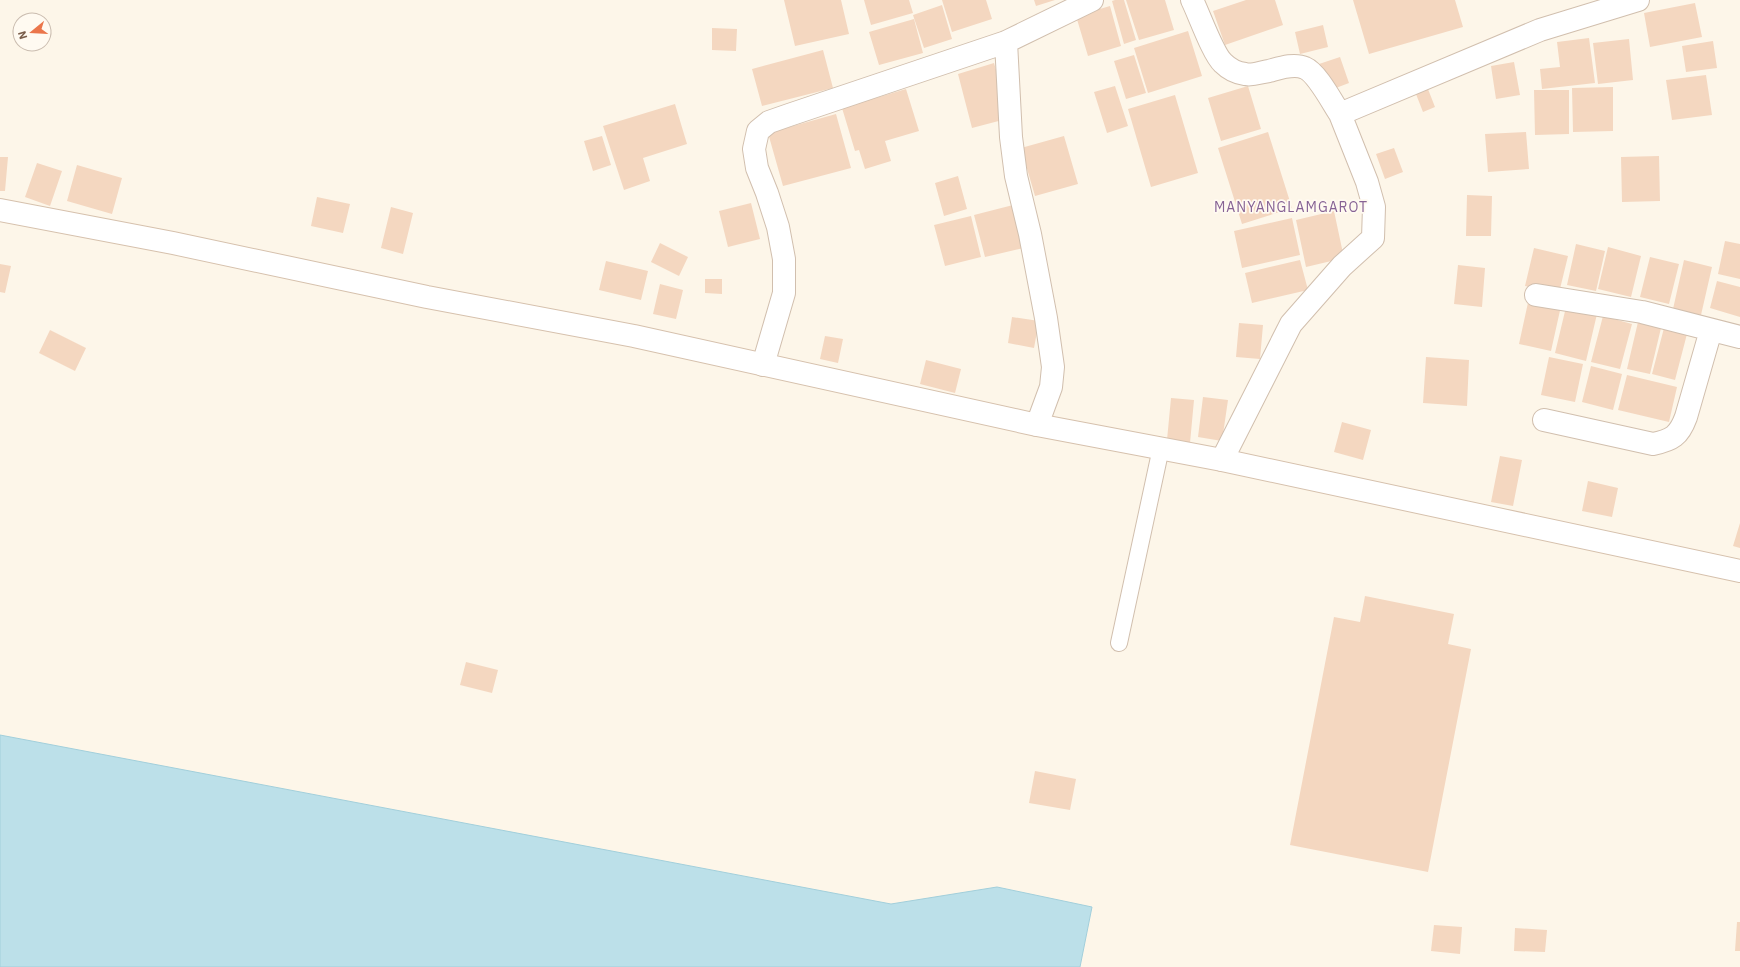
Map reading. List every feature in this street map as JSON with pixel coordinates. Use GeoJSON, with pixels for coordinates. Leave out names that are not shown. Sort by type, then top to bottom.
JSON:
{"type":"FeatureCollection","features":[{"type":"Feature","properties":{"kind":"street"},"geometry":{"type":"LineString","coordinates":[[763,365],[784,293],[784,259],[778,227],[757,168],[754,149],[758,131],[769,122],[1006,42],[1092,0]]}},
{"type":"Feature","properties":{"kind":"street"},"geometry":{"type":"LineString","coordinates":[[1192,0],[1222,62],[1234,71],[1246,75],[1297,66],[1305,68],[1314,75],[1340,114],[1367,182],[1374,206],[1373,238],[1342,266],[1291,324],[1222,460]]}},
{"type":"Feature","properties":{"kind":"street"},"geometry":{"type":"LineString","coordinates":[[1340,114],[1540,30],[1638,0]]}},
{"type":"Feature","properties":{"kind":"street"},"geometry":{"type":"LineString","coordinates":[[1006,42],[1011,137],[1016,176],[1030,234],[1046,318],[1053,367],[1051,388],[1037,425]]}},
{"type":"Feature","properties":{"kind":"street"},"geometry":{"type":"LineString","coordinates":[[0,210],[173,243],[427,296],[634,336],[1037,425],[1222,460],[1740,571]]}},
{"type":"Feature","properties":{"kind":"street"},"geometry":{"type":"LineString","coordinates":[[1536,295],[1642,312],[1740,337]]}},
{"type":"Feature","properties":{"kind":"street"},"geometry":{"type":"LineString","coordinates":[[1544,420],[1653,444],[1666,441],[1675,436],[1682,427],[1711,330]]}},
{"type":"Feature","properties":{"kind":"lane"},"geometry":{"type":"LineString","coordinates":[[1119,643],[1161,448]]}},
{"type":"Feature","properties":{"kind":"water"},"geometry":{"type":"Polygon","coordinates":[[[0,735],[891,904],[997,887],[1092,907],[1080,967],[0,967],[0,735]]]}},
{"type":"Feature","properties":{"kind":"building"},"geometry":{"type":"Polygon","coordinates":[[[784,0],[841,0],[849,34],[795,46],[784,0]]]}},
{"type":"Feature","properties":{"kind":"building"},"geometry":{"type":"Polygon","coordinates":[[[864,0],[909,0],[913,13],[871,25],[864,0]]]}},
{"type":"Feature","properties":{"kind":"building"},"geometry":{"type":"Polygon","coordinates":[[[942,0],[986,0],[992,19],[952,32],[942,0]]]}},
{"type":"Feature","properties":{"kind":"building"},"geometry":{"type":"Polygon","coordinates":[[[1034,0],[1055,0],[1036,6],[1034,0]]]}},
{"type":"Feature","properties":{"kind":"building"},"geometry":{"type":"Polygon","coordinates":[[[1124,0],[1136,40],[1124,44],[1112,1],[1124,0]]]}},
{"type":"Feature","properties":{"kind":"building"},"geometry":{"type":"Polygon","coordinates":[[[1126,0],[1165,0],[1174,30],[1139,40],[1126,0]]]}},
{"type":"Feature","properties":{"kind":"building"},"geometry":{"type":"Polygon","coordinates":[[[1246,0],[1275,0],[1283,25],[1225,45],[1213,11],[1246,0]]]}},
{"type":"Feature","properties":{"kind":"building"},"geometry":{"type":"Polygon","coordinates":[[[1353,0],[1455,0],[1463,27],[1369,54],[1353,0]]]}},
{"type":"Feature","properties":{"kind":"building"},"geometry":{"type":"Polygon","coordinates":[[[1695,3],[1702,37],[1650,47],[1644,13],[1695,3]]]}},
{"type":"Feature","properties":{"kind":"building"},"geometry":{"type":"Polygon","coordinates":[[[942,5],[952,39],[924,48],[913,15],[942,5]]]}},
{"type":"Feature","properties":{"kind":"building"},"geometry":{"type":"Polygon","coordinates":[[[1110,6],[1121,46],[1088,56],[1076,16],[1110,6]]]}},
{"type":"Feature","properties":{"kind":"building"},"geometry":{"type":"Polygon","coordinates":[[[914,19],[923,53],[879,65],[869,32],[914,19]]]}},
{"type":"Feature","properties":{"kind":"building"},"geometry":{"type":"Polygon","coordinates":[[[1323,25],[1328,47],[1300,54],[1295,32],[1323,25]]]}},
{"type":"Feature","properties":{"kind":"building"},"geometry":{"type":"Polygon","coordinates":[[[712,28],[737,29],[736,51],[712,50],[712,28]]]}},
{"type":"Feature","properties":{"kind":"building"},"geometry":{"type":"Polygon","coordinates":[[[1188,31],[1202,76],[1148,93],[1134,48],[1188,31]]]}},
{"type":"Feature","properties":{"kind":"building"},"geometry":{"type":"Polygon","coordinates":[[[1589,38],[1595,83],[1542,89],[1540,69],[1560,67],[1557,42],[1589,38]]]}},
{"type":"Feature","properties":{"kind":"building"},"geometry":{"type":"Polygon","coordinates":[[[1629,39],[1633,80],[1598,84],[1593,43],[1629,39]]]}},
{"type":"Feature","properties":{"kind":"building"},"geometry":{"type":"Polygon","coordinates":[[[1713,41],[1717,68],[1686,72],[1682,46],[1713,41]]]}},
{"type":"Feature","properties":{"kind":"building"},"geometry":{"type":"Polygon","coordinates":[[[823,50],[833,88],[762,106],[752,69],[823,50]]]}},
{"type":"Feature","properties":{"kind":"building"},"geometry":{"type":"Polygon","coordinates":[[[1134,55],[1146,93],[1126,99],[1114,61],[1134,55]]]}},
{"type":"Feature","properties":{"kind":"building"},"geometry":{"type":"Polygon","coordinates":[[[1340,57],[1349,83],[1328,91],[1319,64],[1340,57]]]}},
{"type":"Feature","properties":{"kind":"building"},"geometry":{"type":"Polygon","coordinates":[[[1514,62],[1520,95],[1496,99],[1491,66],[1514,62]]]}},
{"type":"Feature","properties":{"kind":"building"},"geometry":{"type":"Polygon","coordinates":[[[994,63],[1010,118],[972,128],[958,74],[994,63]]]}},
{"type":"Feature","properties":{"kind":"building"},"geometry":{"type":"Polygon","coordinates":[[[1706,75],[1712,115],[1672,120],[1666,80],[1706,75]]]}},
{"type":"Feature","properties":{"kind":"building"},"geometry":{"type":"Polygon","coordinates":[[[1426,84],[1435,107],[1423,112],[1414,89],[1426,84]]]}},
{"type":"Feature","properties":{"kind":"building"},"geometry":{"type":"Polygon","coordinates":[[[1115,86],[1128,126],[1107,133],[1094,92],[1115,86]]]}},
{"type":"Feature","properties":{"kind":"building"},"geometry":{"type":"Polygon","coordinates":[[[1248,86],[1261,129],[1221,141],[1208,98],[1248,86]]]}},
{"type":"Feature","properties":{"kind":"building"},"geometry":{"type":"Polygon","coordinates":[[[1613,87],[1613,131],[1573,132],[1572,88],[1613,87]]]}},
{"type":"Feature","properties":{"kind":"building"},"geometry":{"type":"Polygon","coordinates":[[[906,89],[919,131],[885,141],[891,161],[865,169],[859,150],[855,151],[842,108],[906,89]]]}},
{"type":"Feature","properties":{"kind":"building"},"geometry":{"type":"Polygon","coordinates":[[[1534,90],[1569,90],[1569,134],[1535,135],[1534,90]]]}},
{"type":"Feature","properties":{"kind":"building"},"geometry":{"type":"Polygon","coordinates":[[[1175,95],[1198,173],[1151,187],[1128,109],[1175,95]]]}},
{"type":"Feature","properties":{"kind":"building"},"geometry":{"type":"Polygon","coordinates":[[[675,104],[687,144],[643,158],[650,181],[624,190],[603,126],[675,104]]]}},
{"type":"Feature","properties":{"kind":"building"},"geometry":{"type":"Polygon","coordinates":[[[836,114],[851,168],[783,186],[768,133],[836,114]]]}},
{"type":"Feature","properties":{"kind":"building"},"geometry":{"type":"Polygon","coordinates":[[[1268,132],[1292,208],[1242,224],[1218,148],[1268,132]]]}},
{"type":"Feature","properties":{"kind":"building"},"geometry":{"type":"Polygon","coordinates":[[[1526,132],[1529,169],[1488,172],[1485,134],[1526,132]]]}},
{"type":"Feature","properties":{"kind":"building"},"geometry":{"type":"Polygon","coordinates":[[[602,136],[611,165],[593,171],[584,141],[602,136]]]}},
{"type":"Feature","properties":{"kind":"building"},"geometry":{"type":"Polygon","coordinates":[[[1064,136],[1078,184],[1035,196],[1021,148],[1064,136]]]}},
{"type":"Feature","properties":{"kind":"building"},"geometry":{"type":"Polygon","coordinates":[[[1394,148],[1403,172],[1385,179],[1376,154],[1394,148]]]}},
{"type":"Feature","properties":{"kind":"building"},"geometry":{"type":"Polygon","coordinates":[[[1659,156],[1660,201],[1622,202],[1621,157],[1659,156]]]}},
{"type":"Feature","properties":{"kind":"building"},"geometry":{"type":"Polygon","coordinates":[[[0,157],[8,157],[5,191],[0,191],[0,157]]]}},
{"type":"Feature","properties":{"kind":"building"},"geometry":{"type":"Polygon","coordinates":[[[37,163],[62,171],[50,206],[25,197],[37,163]]]}},
{"type":"Feature","properties":{"kind":"building"},"geometry":{"type":"Polygon","coordinates":[[[77,165],[122,178],[112,214],[67,201],[77,165]]]}},
{"type":"Feature","properties":{"kind":"building"},"geometry":{"type":"Polygon","coordinates":[[[958,176],[967,209],[944,216],[935,183],[958,176]]]}},
{"type":"Feature","properties":{"kind":"building"},"geometry":{"type":"Polygon","coordinates":[[[1467,195],[1492,196],[1491,236],[1466,236],[1467,195]]]}},
{"type":"Feature","properties":{"kind":"building"},"geometry":{"type":"Polygon","coordinates":[[[317,197],[350,204],[343,233],[311,226],[317,197]]]}},
{"type":"Feature","properties":{"kind":"building"},"geometry":{"type":"Polygon","coordinates":[[[751,203],[760,239],[728,247],[719,211],[751,203]]]}},
{"type":"Feature","properties":{"kind":"building"},"geometry":{"type":"Polygon","coordinates":[[[1017,204],[1028,247],[985,257],[974,215],[1017,204]]]}},
{"type":"Feature","properties":{"kind":"building"},"geometry":{"type":"Polygon","coordinates":[[[391,207],[413,213],[403,254],[381,248],[391,207]]]}},
{"type":"Feature","properties":{"kind":"building"},"geometry":{"type":"Polygon","coordinates":[[[1334,211],[1344,258],[1306,267],[1296,220],[1334,211]]]}},
{"type":"Feature","properties":{"kind":"building"},"geometry":{"type":"Polygon","coordinates":[[[971,216],[981,257],[945,266],[934,225],[971,216]]]}},
{"type":"Feature","properties":{"kind":"building"},"geometry":{"type":"Polygon","coordinates":[[[1292,218],[1300,255],[1242,268],[1234,231],[1292,218]]]}},
{"type":"Feature","properties":{"kind":"building"},"geometry":{"type":"Polygon","coordinates":[[[1725,241],[1740,244],[1740,279],[1718,274],[1725,241]]]}},
{"type":"Feature","properties":{"kind":"building"},"geometry":{"type":"Polygon","coordinates":[[[660,243],[688,257],[679,276],[651,262],[660,243]]]}},
{"type":"Feature","properties":{"kind":"building"},"geometry":{"type":"Polygon","coordinates":[[[1576,244],[1605,251],[1596,291],[1567,285],[1576,244]]]}},
{"type":"Feature","properties":{"kind":"building"},"geometry":{"type":"Polygon","coordinates":[[[1608,247],[1641,256],[1631,297],[1598,289],[1608,247]]]}},
{"type":"Feature","properties":{"kind":"building"},"geometry":{"type":"Polygon","coordinates":[[[1534,248],[1568,256],[1559,293],[1525,286],[1534,248]]]}},
{"type":"Feature","properties":{"kind":"building"},"geometry":{"type":"Polygon","coordinates":[[[1650,257],[1679,264],[1669,304],[1640,297],[1650,257]]]}},
{"type":"Feature","properties":{"kind":"building"},"geometry":{"type":"Polygon","coordinates":[[[1300,260],[1308,290],[1252,303],[1245,273],[1300,260]]]}},
{"type":"Feature","properties":{"kind":"building"},"geometry":{"type":"Polygon","coordinates":[[[1684,260],[1712,267],[1701,315],[1673,309],[1684,260]]]}},
{"type":"Feature","properties":{"kind":"building"},"geometry":{"type":"Polygon","coordinates":[[[606,261],[648,271],[641,300],[599,290],[606,261]]]}},
{"type":"Feature","properties":{"kind":"building"},"geometry":{"type":"Polygon","coordinates":[[[0,264],[11,266],[5,293],[0,292],[0,264]]]}},
{"type":"Feature","properties":{"kind":"building"},"geometry":{"type":"Polygon","coordinates":[[[1458,265],[1485,268],[1482,307],[1454,304],[1458,265]]]}},
{"type":"Feature","properties":{"kind":"building"},"geometry":{"type":"Polygon","coordinates":[[[705,279],[722,279],[722,294],[705,293],[705,279]]]}},
{"type":"Feature","properties":{"kind":"building"},"geometry":{"type":"Polygon","coordinates":[[[1717,281],[1740,287],[1740,317],[1710,308],[1717,281]]]}},
{"type":"Feature","properties":{"kind":"building"},"geometry":{"type":"Polygon","coordinates":[[[660,284],[683,290],[676,319],[653,314],[660,284]]]}},
{"type":"Feature","properties":{"kind":"building"},"geometry":{"type":"Polygon","coordinates":[[[1529,298],[1561,306],[1551,351],[1519,344],[1529,298]]]}},
{"type":"Feature","properties":{"kind":"building"},"geometry":{"type":"Polygon","coordinates":[[[1566,307],[1597,314],[1586,361],[1555,353],[1566,307]]]}},
{"type":"Feature","properties":{"kind":"building"},"geometry":{"type":"Polygon","coordinates":[[[1603,316],[1632,324],[1620,369],[1591,362],[1603,316]]]}},
{"type":"Feature","properties":{"kind":"building"},"geometry":{"type":"Polygon","coordinates":[[[1012,317],[1039,321],[1034,348],[1008,343],[1012,317]]]}},
{"type":"Feature","properties":{"kind":"building"},"geometry":{"type":"Polygon","coordinates":[[[1638,322],[1661,328],[1650,374],[1627,369],[1638,322]]]}},
{"type":"Feature","properties":{"kind":"building"},"geometry":{"type":"Polygon","coordinates":[[[1239,323],[1263,325],[1260,359],[1236,357],[1239,323]]]}},
{"type":"Feature","properties":{"kind":"building"},"geometry":{"type":"Polygon","coordinates":[[[1664,328],[1687,334],[1675,380],[1652,374],[1664,328]]]}},
{"type":"Feature","properties":{"kind":"building"},"geometry":{"type":"Polygon","coordinates":[[[50,330],[86,348],[75,371],[39,353],[50,330]]]}},
{"type":"Feature","properties":{"kind":"building"},"geometry":{"type":"Polygon","coordinates":[[[825,336],[843,339],[838,363],[820,359],[825,336]]]}},
{"type":"Feature","properties":{"kind":"building"},"geometry":{"type":"Polygon","coordinates":[[[1426,357],[1469,360],[1467,406],[1423,403],[1426,357]]]}},
{"type":"Feature","properties":{"kind":"building"},"geometry":{"type":"Polygon","coordinates":[[[1549,357],[1583,364],[1575,402],[1541,395],[1549,357]]]}},
{"type":"Feature","properties":{"kind":"building"},"geometry":{"type":"Polygon","coordinates":[[[926,360],[961,369],[955,393],[920,384],[926,360]]]}},
{"type":"Feature","properties":{"kind":"building"},"geometry":{"type":"Polygon","coordinates":[[[1591,366],[1622,374],[1613,410],[1582,402],[1591,366]]]}},
{"type":"Feature","properties":{"kind":"building"},"geometry":{"type":"Polygon","coordinates":[[[1627,375],[1677,387],[1669,422],[1618,410],[1627,375]]]}},
{"type":"Feature","properties":{"kind":"building"},"geometry":{"type":"Polygon","coordinates":[[[1203,397],[1228,400],[1222,441],[1198,437],[1203,397]]]}},
{"type":"Feature","properties":{"kind":"building"},"geometry":{"type":"Polygon","coordinates":[[[1171,398],[1194,400],[1190,443],[1167,440],[1171,398]]]}},
{"type":"Feature","properties":{"kind":"building"},"geometry":{"type":"Polygon","coordinates":[[[1342,422],[1371,430],[1363,460],[1334,452],[1342,422]]]}},
{"type":"Feature","properties":{"kind":"building"},"geometry":{"type":"Polygon","coordinates":[[[1500,456],[1522,460],[1513,506],[1491,502],[1500,456]]]}},
{"type":"Feature","properties":{"kind":"building"},"geometry":{"type":"Polygon","coordinates":[[[1588,481],[1618,488],[1612,517],[1582,511],[1588,481]]]}},
{"type":"Feature","properties":{"kind":"building"},"geometry":{"type":"Polygon","coordinates":[[[1740,523],[1740,548],[1733,546],[1740,523]]]}},
{"type":"Feature","properties":{"kind":"building"},"geometry":{"type":"Polygon","coordinates":[[[1365,596],[1454,614],[1448,644],[1471,649],[1428,872],[1290,845],[1334,617],[1360,622],[1365,596]]]}},
{"type":"Feature","properties":{"kind":"building"},"geometry":{"type":"Polygon","coordinates":[[[466,662],[498,670],[492,693],[460,685],[466,662]]]}},
{"type":"Feature","properties":{"kind":"building"},"geometry":{"type":"Polygon","coordinates":[[[1035,771],[1076,779],[1070,810],[1029,803],[1035,771]]]}},
{"type":"Feature","properties":{"kind":"building"},"geometry":{"type":"Polygon","coordinates":[[[1737,922],[1740,922],[1740,951],[1735,951],[1737,922]]]}},
{"type":"Feature","properties":{"kind":"building"},"geometry":{"type":"Polygon","coordinates":[[[1434,925],[1462,927],[1460,954],[1431,951],[1434,925]]]}},
{"type":"Feature","properties":{"kind":"building"},"geometry":{"type":"Polygon","coordinates":[[[1515,928],[1547,930],[1545,952],[1514,951],[1515,928]]]}},
{"type":"Feature","properties":{"kind":"district","name":"MANYANGLAMGAROT"},"geometry":{"type":"Point","coordinates":[1291,207]}}]}
